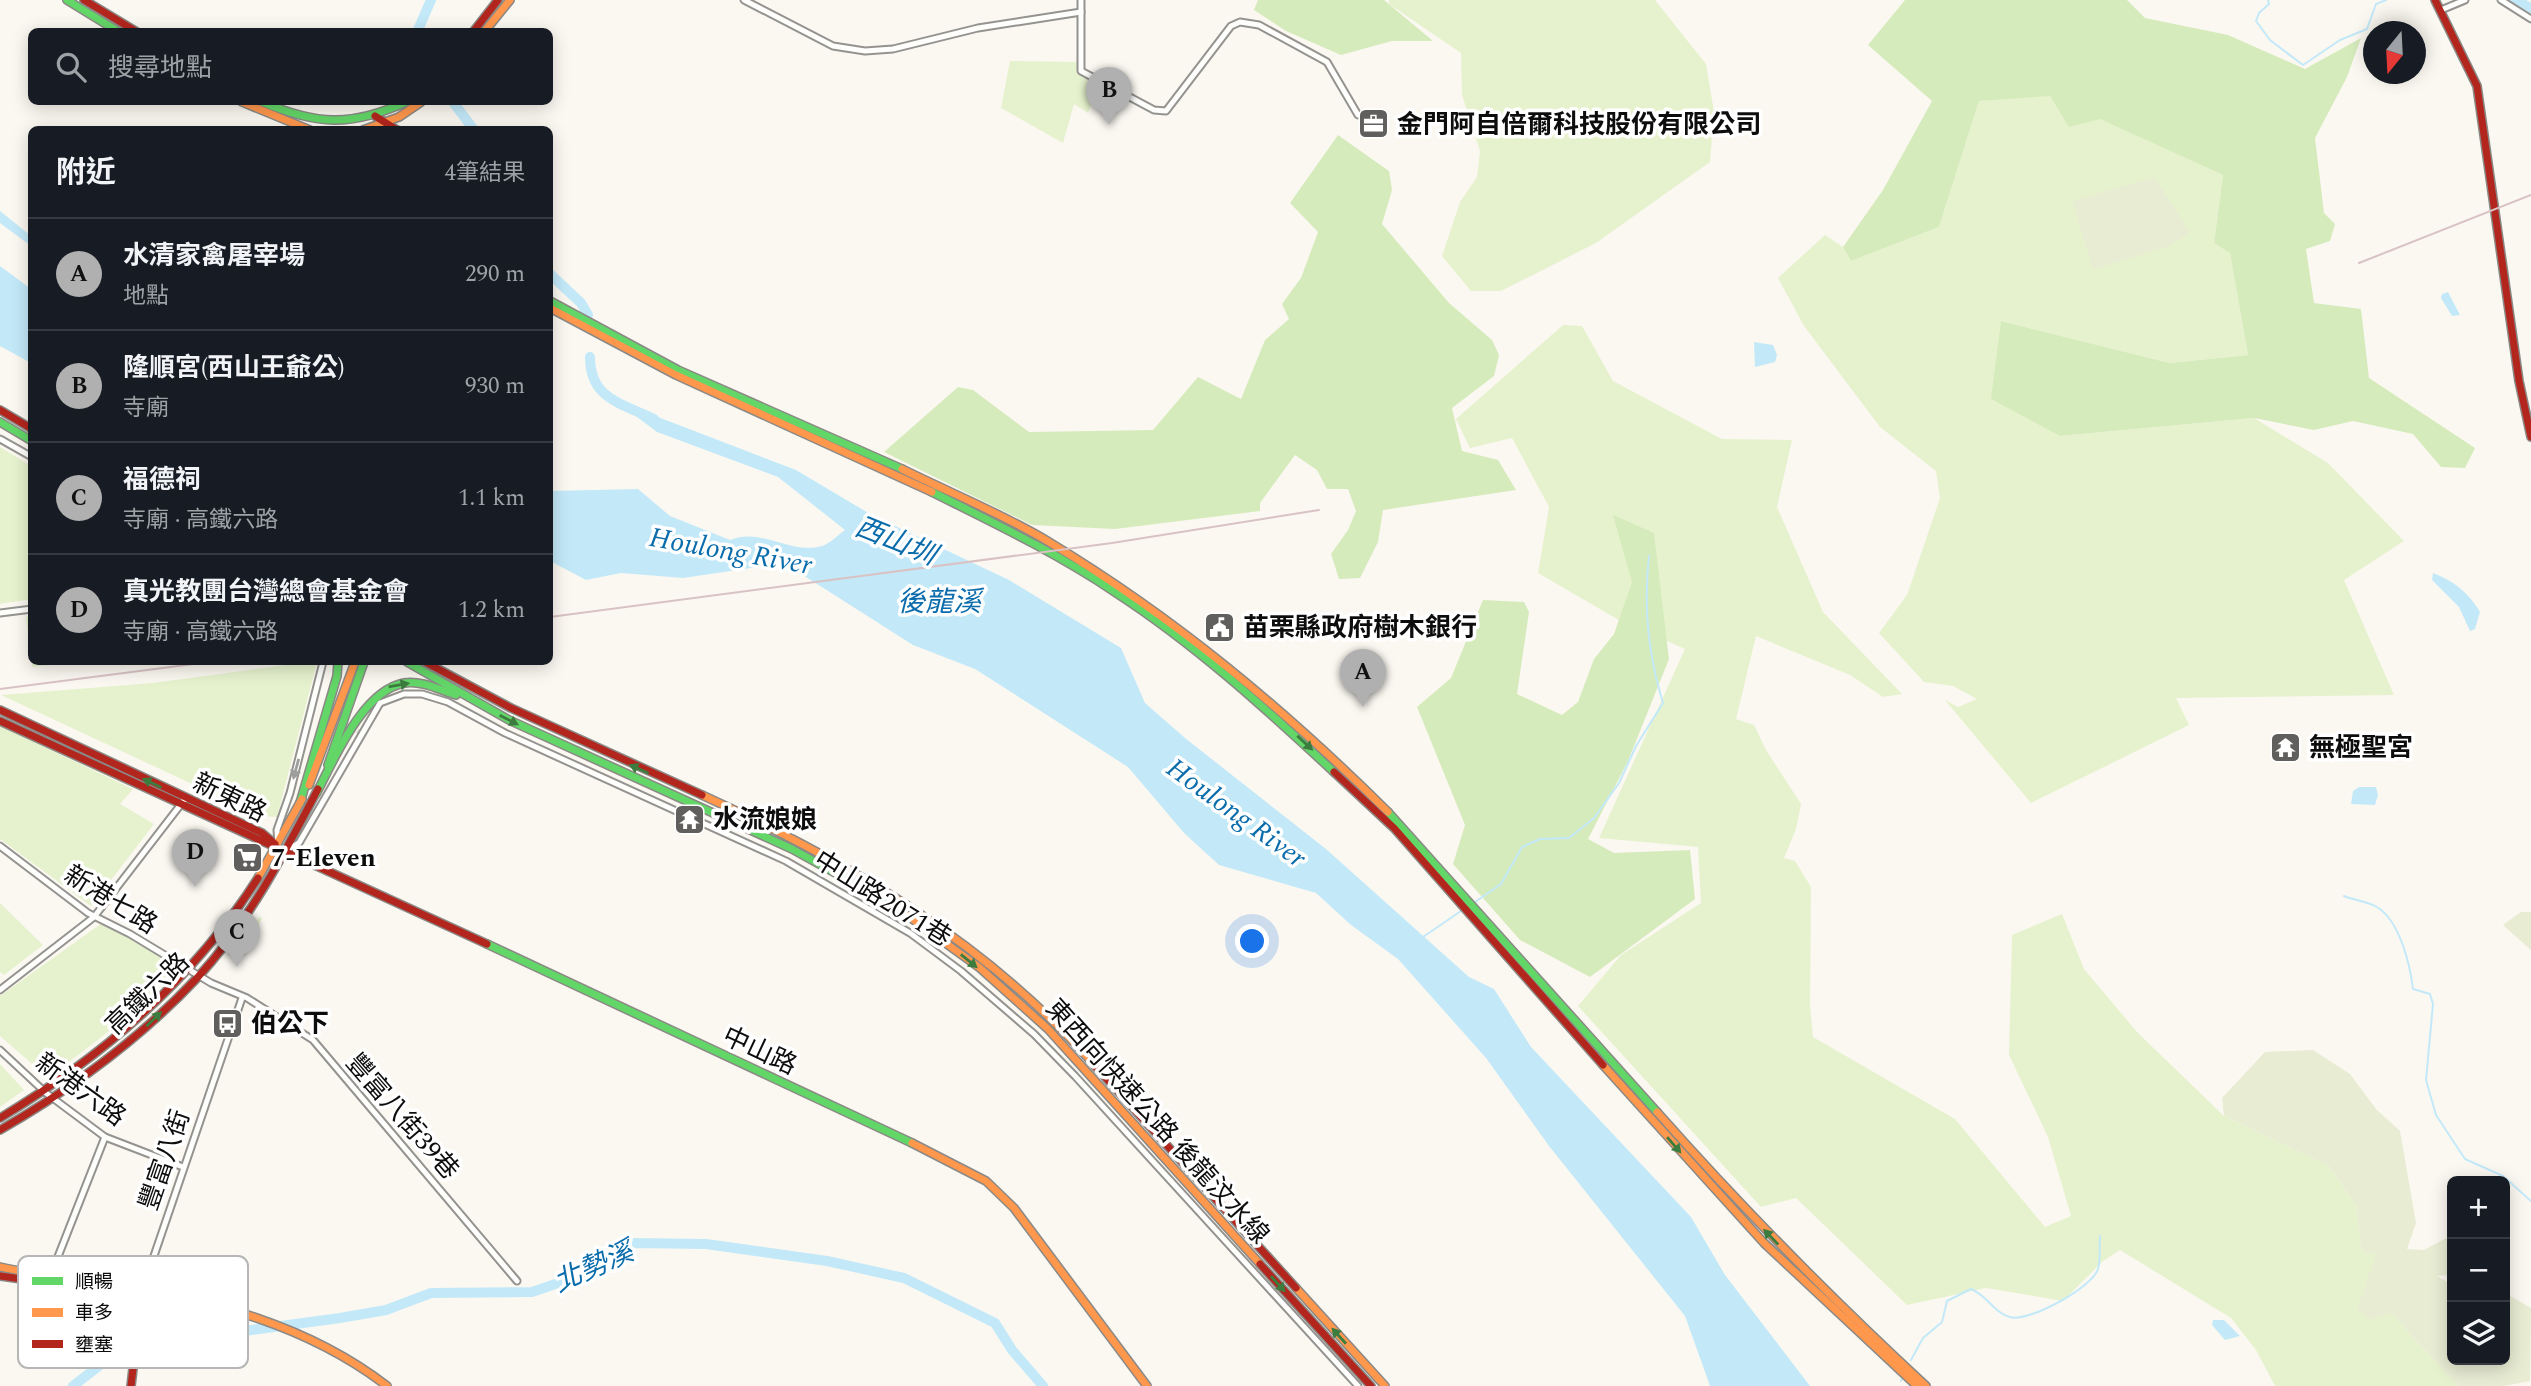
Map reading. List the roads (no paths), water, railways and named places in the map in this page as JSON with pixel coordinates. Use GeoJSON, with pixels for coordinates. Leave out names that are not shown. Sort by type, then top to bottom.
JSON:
{"type":"FeatureCollection","features":[{"type":"Feature","properties":{"kind":"main road"},"geometry":{"type":"LineString","coordinates":[[67,0],[112,28]]}},
{"type":"Feature","properties":{"kind":"main road"},"geometry":{"type":"LineString","coordinates":[[85,0],[130,28]]}},
{"type":"Feature","properties":{"kind":"main road"},"geometry":{"type":"LineString","coordinates":[[475,28],[498,0]]}},
{"type":"Feature","properties":{"kind":"main road"},"geometry":{"type":"LineString","coordinates":[[487,28],[510,0]]}},
{"type":"Feature","properties":{"kind":"main road"},"geometry":{"type":"LineString","coordinates":[[2435,0],[2471,70],[2481,107],[2519,381],[2531,437]]}},
{"type":"Feature","properties":{"kind":"main road"},"geometry":{"type":"LineString","coordinates":[[261,105],[302,126]]}},
{"type":"Feature","properties":{"kind":"main road"},"geometry":{"type":"LineString","coordinates":[[262,105],[314,120],[358,121],[399,105]]}},
{"type":"Feature","properties":{"kind":"main road"},"geometry":{"type":"LineString","coordinates":[[388,126],[417,105]]}},
{"type":"Feature","properties":{"kind":"main road"},"geometry":{"type":"LineString","coordinates":[[375,116],[385,126]]}},
{"type":"Feature","properties":{"kind":"main road"},"geometry":{"type":"LineString","coordinates":[[375,116],[376,126]]}},
{"type":"Feature","properties":{"kind":"main road"},"geometry":{"type":"LineString","coordinates":[[553,303],[678,370],[897,467],[1046,540],[1120,586],[1241,676],[1306,731],[1400,823],[1728,1192],[1864,1329],[1926,1386]]}},
{"type":"Feature","properties":{"kind":"main road"},"geometry":{"type":"LineString","coordinates":[[553,310],[676,375],[894,473],[1044,548],[1116,592],[1237,682],[1394,828],[1755,1233],[1917,1386]]}},
{"type":"Feature","properties":{"kind":"main road"},"geometry":{"type":"LineString","coordinates":[[0,410],[28,427]]}},
{"type":"Feature","properties":{"kind":"main road"},"geometry":{"type":"LineString","coordinates":[[0,422],[28,439]]}},
{"type":"Feature","properties":{"kind":"main road"},"geometry":{"type":"LineString","coordinates":[[300,803],[337,676],[338,665]]}},
{"type":"Feature","properties":{"kind":"main road"},"geometry":{"type":"LineString","coordinates":[[283,848],[318,764],[354,665]]}},
{"type":"Feature","properties":{"kind":"main road"},"geometry":{"type":"LineString","coordinates":[[316,794],[363,665]]}},
{"type":"Feature","properties":{"kind":"main road","name":"東西向快速公路 後龍汶水線"},"geometry":{"type":"LineString","coordinates":[[412,665],[471,699],[567,748],[698,804],[835,870],[952,948],[1029,1010],[1077,1057],[1105,1093],[1371,1386]]}},
{"type":"Feature","properties":{"kind":"main road","name":"東西向快速公路 後龍汶水線"},"geometry":{"type":"LineString","coordinates":[[431,665],[560,733],[809,847],[890,893],[958,940],[1037,1004],[1089,1056],[1115,1089],[1385,1386]]}},
{"type":"Feature","properties":{"kind":"main road"},"geometry":{"type":"LineString","coordinates":[[283,848],[349,736],[384,688],[406,682],[471,699]]}},
{"type":"Feature","properties":{"kind":"main road","name":"新東路"},"geometry":{"type":"LineString","coordinates":[[0,710],[259,842],[283,848]]}},
{"type":"Feature","properties":{"kind":"main road","name":"新東路"},"geometry":{"type":"LineString","coordinates":[[0,721],[183,803]]}},
{"type":"Feature","properties":{"kind":"main road","name":"高鐵六路"},"geometry":{"type":"LineString","coordinates":[[0,1118],[46,1093],[128,1030],[188,969],[238,909],[283,848]]}},
{"type":"Feature","properties":{"kind":"main road","name":"高鐵六路"},"geometry":{"type":"LineString","coordinates":[[0,1130],[55,1099],[135,1038],[199,976],[245,915],[283,848]]}},
{"type":"Feature","properties":{"kind":"main road","name":"中山路"},"geometry":{"type":"LineString","coordinates":[[283,848],[986,1181],[1014,1208],[1144,1382]]}},
{"type":"Feature","properties":{"kind":"main road"},"geometry":{"type":"LineString","coordinates":[[0,1267],[18,1272]]}},
{"type":"Feature","properties":{"kind":"main road"},"geometry":{"type":"LineString","coordinates":[[0,1276],[18,1277]]}},
{"type":"Feature","properties":{"kind":"main road"},"geometry":{"type":"LineString","coordinates":[[248,1314],[310,1336],[358,1364],[387,1386]]}},
{"type":"Feature","properties":{"kind":"main road","name":"豐富八街"},"geometry":{"type":"LineString","coordinates":[[131,1386],[132,1368]]}},
{"type":"Feature","properties":{"kind":"street"},"geometry":{"type":"LineString","coordinates":[[744,0],[833,47],[865,51],[893,49],[978,28],[1081,12]]}},
{"type":"Feature","properties":{"kind":"street"},"geometry":{"type":"LineString","coordinates":[[1081,0],[1081,71],[1154,110],[1166,111],[1230,26],[1240,22],[1259,25],[1327,62],[1358,115]]}},
{"type":"Feature","properties":{"kind":"street"},"geometry":{"type":"LineString","coordinates":[[2441,10],[2465,0]]}},
{"type":"Feature","properties":{"kind":"street"},"geometry":{"type":"LineString","coordinates":[[2501,0],[2531,19]]}},
{"type":"Feature","properties":{"kind":"street"},"geometry":{"type":"LineString","coordinates":[[0,439],[28,455]]}},
{"type":"Feature","properties":{"kind":"street"},"geometry":{"type":"LineString","coordinates":[[0,613],[28,610]]}},
{"type":"Feature","properties":{"kind":"street"},"geometry":{"type":"LineString","coordinates":[[283,848],[277,830],[290,793],[322,665]]}},
{"type":"Feature","properties":{"kind":"street","name":"中山路2071巷"},"geometry":{"type":"LineString","coordinates":[[283,848],[299,843],[360,733],[380,704],[394,697],[422,694],[449,702],[505,733],[786,861],[874,909],[961,971],[1034,1034],[1358,1386]]}},
{"type":"Feature","properties":{"kind":"street"},"geometry":{"type":"LineString","coordinates":[[314,703],[325,710]]}},
{"type":"Feature","properties":{"kind":"street"},"geometry":{"type":"LineString","coordinates":[[0,990],[94,917],[183,803]]}},
{"type":"Feature","properties":{"kind":"street","name":"新港七路"},"geometry":{"type":"LineString","coordinates":[[0,846],[94,917],[130,934],[199,976],[242,998]]}},
{"type":"Feature","properties":{"kind":"street","name":"豐富八街"},"geometry":{"type":"LineString","coordinates":[[154,1256],[242,998]]}},
{"type":"Feature","properties":{"kind":"street","name":"豐富八街39巷"},"geometry":{"type":"LineString","coordinates":[[242,998],[313,1040],[517,1281]]}},
{"type":"Feature","properties":{"kind":"street","name":"新港六路"},"geometry":{"type":"LineString","coordinates":[[0,1050],[46,1093],[105,1137],[183,1167]]}},
{"type":"Feature","properties":{"kind":"street"},"geometry":{"type":"LineString","coordinates":[[58,1256],[105,1137]]}},
{"type":"Feature","properties":{"kind":"street"},"geometry":{"type":"LineString","coordinates":[[1135,1386],[1144,1382]]}},
{"type":"Feature","properties":{"kind":"water"},"geometry":{"type":"Polygon","coordinates":[[[0,211],[28,234],[28,244],[0,223],[0,211]]]}},
{"type":"Feature","properties":{"kind":"water"},"geometry":{"type":"Polygon","coordinates":[[[0,266],[28,287],[28,361],[0,346],[0,266]]]}},
{"type":"Feature","properties":{"kind":"water"},"geometry":{"type":"Polygon","coordinates":[[[2448,292],[2460,315],[2452,316],[2441,298],[2442,294],[2448,292]]]}},
{"type":"Feature","properties":{"kind":"water"},"geometry":{"type":"Polygon","coordinates":[[[1754,342],[1773,345],[1777,355],[1775,362],[1755,367],[1754,342]]]}},
{"type":"Feature","properties":{"kind":"water","name":"後龍溪"},"geometry":{"type":"Polygon","coordinates":[[[645,412],[796,470],[870,514],[1009,580],[1121,648],[1145,703],[1185,738],[1326,849],[1469,977],[1494,989],[1531,1047],[1691,1217],[1725,1275],[1810,1386],[1710,1386],[1685,1316],[1549,1146],[1486,1058],[1398,959],[1351,925],[1316,893],[1219,865],[1184,833],[1128,767],[975,669],[913,645],[784,563],[683,578],[621,573],[586,580],[553,563],[553,491],[638,489],[670,516],[730,540],[753,537],[810,548],[825,545],[845,530],[778,477],[657,432],[637,417],[645,412]]]}},
{"type":"Feature","properties":{"kind":"water"},"geometry":{"type":"Polygon","coordinates":[[[2433,573],[2460,588],[2476,605],[2480,612],[2475,629],[2470,631],[2459,607],[2432,580],[2433,573]]]}},
{"type":"Feature","properties":{"kind":"water"},"geometry":{"type":"Polygon","coordinates":[[[2359,787],[2376,787],[2378,795],[2375,805],[2351,804],[2353,791],[2359,787]]]}},
{"type":"Feature","properties":{"kind":"water"},"geometry":{"type":"Polygon","coordinates":[[[2213,1320],[2224,1320],[2240,1336],[2225,1340],[2212,1325],[2213,1320]]]}},
{"type":"Feature","properties":{"kind":"waterway","name":"西山圳"},"geometry":{"type":"LineString","coordinates":[[419,28],[431,0]]}},
{"type":"Feature","properties":{"kind":"waterway"},"geometry":{"type":"LineString","coordinates":[[2268,0],[2269,4],[2259,13],[2256,21],[2270,40],[2303,65],[2340,40],[2367,29],[2376,4],[2386,0]]}},
{"type":"Feature","properties":{"kind":"waterway"},"geometry":{"type":"LineString","coordinates":[[2515,0],[2531,8]]}},
{"type":"Feature","properties":{"kind":"waterway","name":"西山圳"},"geometry":{"type":"LineString","coordinates":[[455,105],[471,126]]}},
{"type":"Feature","properties":{"kind":"waterway","name":"西山圳"},"geometry":{"type":"LineString","coordinates":[[553,277],[581,303],[588,315]]}},
{"type":"Feature","properties":{"kind":"waterway","name":"西山圳"},"geometry":{"type":"LineString","coordinates":[[590,357],[591,371],[602,391],[619,403],[654,419]]}},
{"type":"Feature","properties":{"kind":"waterway"},"geometry":{"type":"LineString","coordinates":[[1475,902],[1501,884],[1522,847],[1540,839],[1569,838],[1594,818],[1619,783],[1636,746],[1663,703],[1648,631],[1649,556]]}},
{"type":"Feature","properties":{"kind":"waterway"},"geometry":{"type":"LineString","coordinates":[[2344,896],[2373,905],[2385,914],[2398,933],[2413,989],[2430,994],[2433,1004],[2426,1080],[2436,1115],[2465,1159],[2503,1176],[2531,1201]]}},
{"type":"Feature","properties":{"kind":"waterway"},"geometry":{"type":"LineString","coordinates":[[1423,937],[1461,911]]}},
{"type":"Feature","properties":{"kind":"waterway"},"geometry":{"type":"LineString","coordinates":[[1911,1360],[1923,1338],[1942,1322],[1947,1301],[1971,1289],[1982,1295],[1999,1312],[2010,1317],[2031,1315],[2073,1294],[2085,1285],[2098,1269],[2100,1236]]}},
{"type":"Feature","properties":{"kind":"waterway","name":"北勢溪"},"geometry":{"type":"LineString","coordinates":[[248,1330],[386,1310],[431,1293],[532,1292],[564,1281],[633,1243],[706,1244],[827,1261],[904,1278],[995,1323],[1012,1350],[1043,1386]]}},
{"type":"Feature","properties":{"kind":"waterway","name":"北勢溪"},"geometry":{"type":"LineString","coordinates":[[73,1386],[96,1368]]}},
{"type":"Feature","properties":{"kind":"tunnel"},"geometry":{"type":"LineString","coordinates":[[332,715],[359,732]]}},
{"type":"Feature","properties":{"kind":"railway"},"geometry":{"type":"LineString","coordinates":[[2359,263],[2531,195]]}},
{"type":"Feature","properties":{"kind":"railway"},"geometry":{"type":"LineString","coordinates":[[553,617],[1112,543],[1319,510]]}},
{"type":"Feature","properties":{"kind":"railway"},"geometry":{"type":"LineString","coordinates":[[0,689],[186,665]]}},
{"type":"Feature","properties":{"kind":"place","name":"金門阿自倍爾科技股份有限公司"},"geometry":{"type":"Point","coordinates":[1374,124]}},
{"type":"Feature","properties":{"kind":"place","name":"隆順宮(西山王爺公)"},"geometry":{"type":"Point","coordinates":[1109,125]}},
{"type":"Feature","properties":{"kind":"place","name":"苗栗縣政府樹木銀行"},"geometry":{"type":"Point","coordinates":[1220,627]}},
{"type":"Feature","properties":{"kind":"place","name":"水清家禽屠宰場"},"geometry":{"type":"Point","coordinates":[1363,707]}},
{"type":"Feature","properties":{"kind":"place","name":"無極聖宮"},"geometry":{"type":"Point","coordinates":[2286,747]}},
{"type":"Feature","properties":{"kind":"place","name":"水流娘娘"},"geometry":{"type":"Point","coordinates":[690,819]}},
{"type":"Feature","properties":{"kind":"place","name":"7-Eleven"},"geometry":{"type":"Point","coordinates":[248,857]}},
{"type":"Feature","properties":{"kind":"place","name":"真光教團台灣總會基金會"},"geometry":{"type":"Point","coordinates":[195,887]}},
{"type":"Feature","properties":{"kind":"place","name":"福德祠"},"geometry":{"type":"Point","coordinates":[237,967]}},
{"type":"Feature","properties":{"kind":"place","name":"伯公下"},"geometry":{"type":"Point","coordinates":[228,1023]}},
{"type":"Feature","properties":{"kind":"water label","name":"Houlong River"},"geometry":{"type":"Point","coordinates":[731,550]}},
{"type":"Feature","properties":{"kind":"water label","name":"Houlong River"},"geometry":{"type":"Point","coordinates":[1237,812]}}]}
